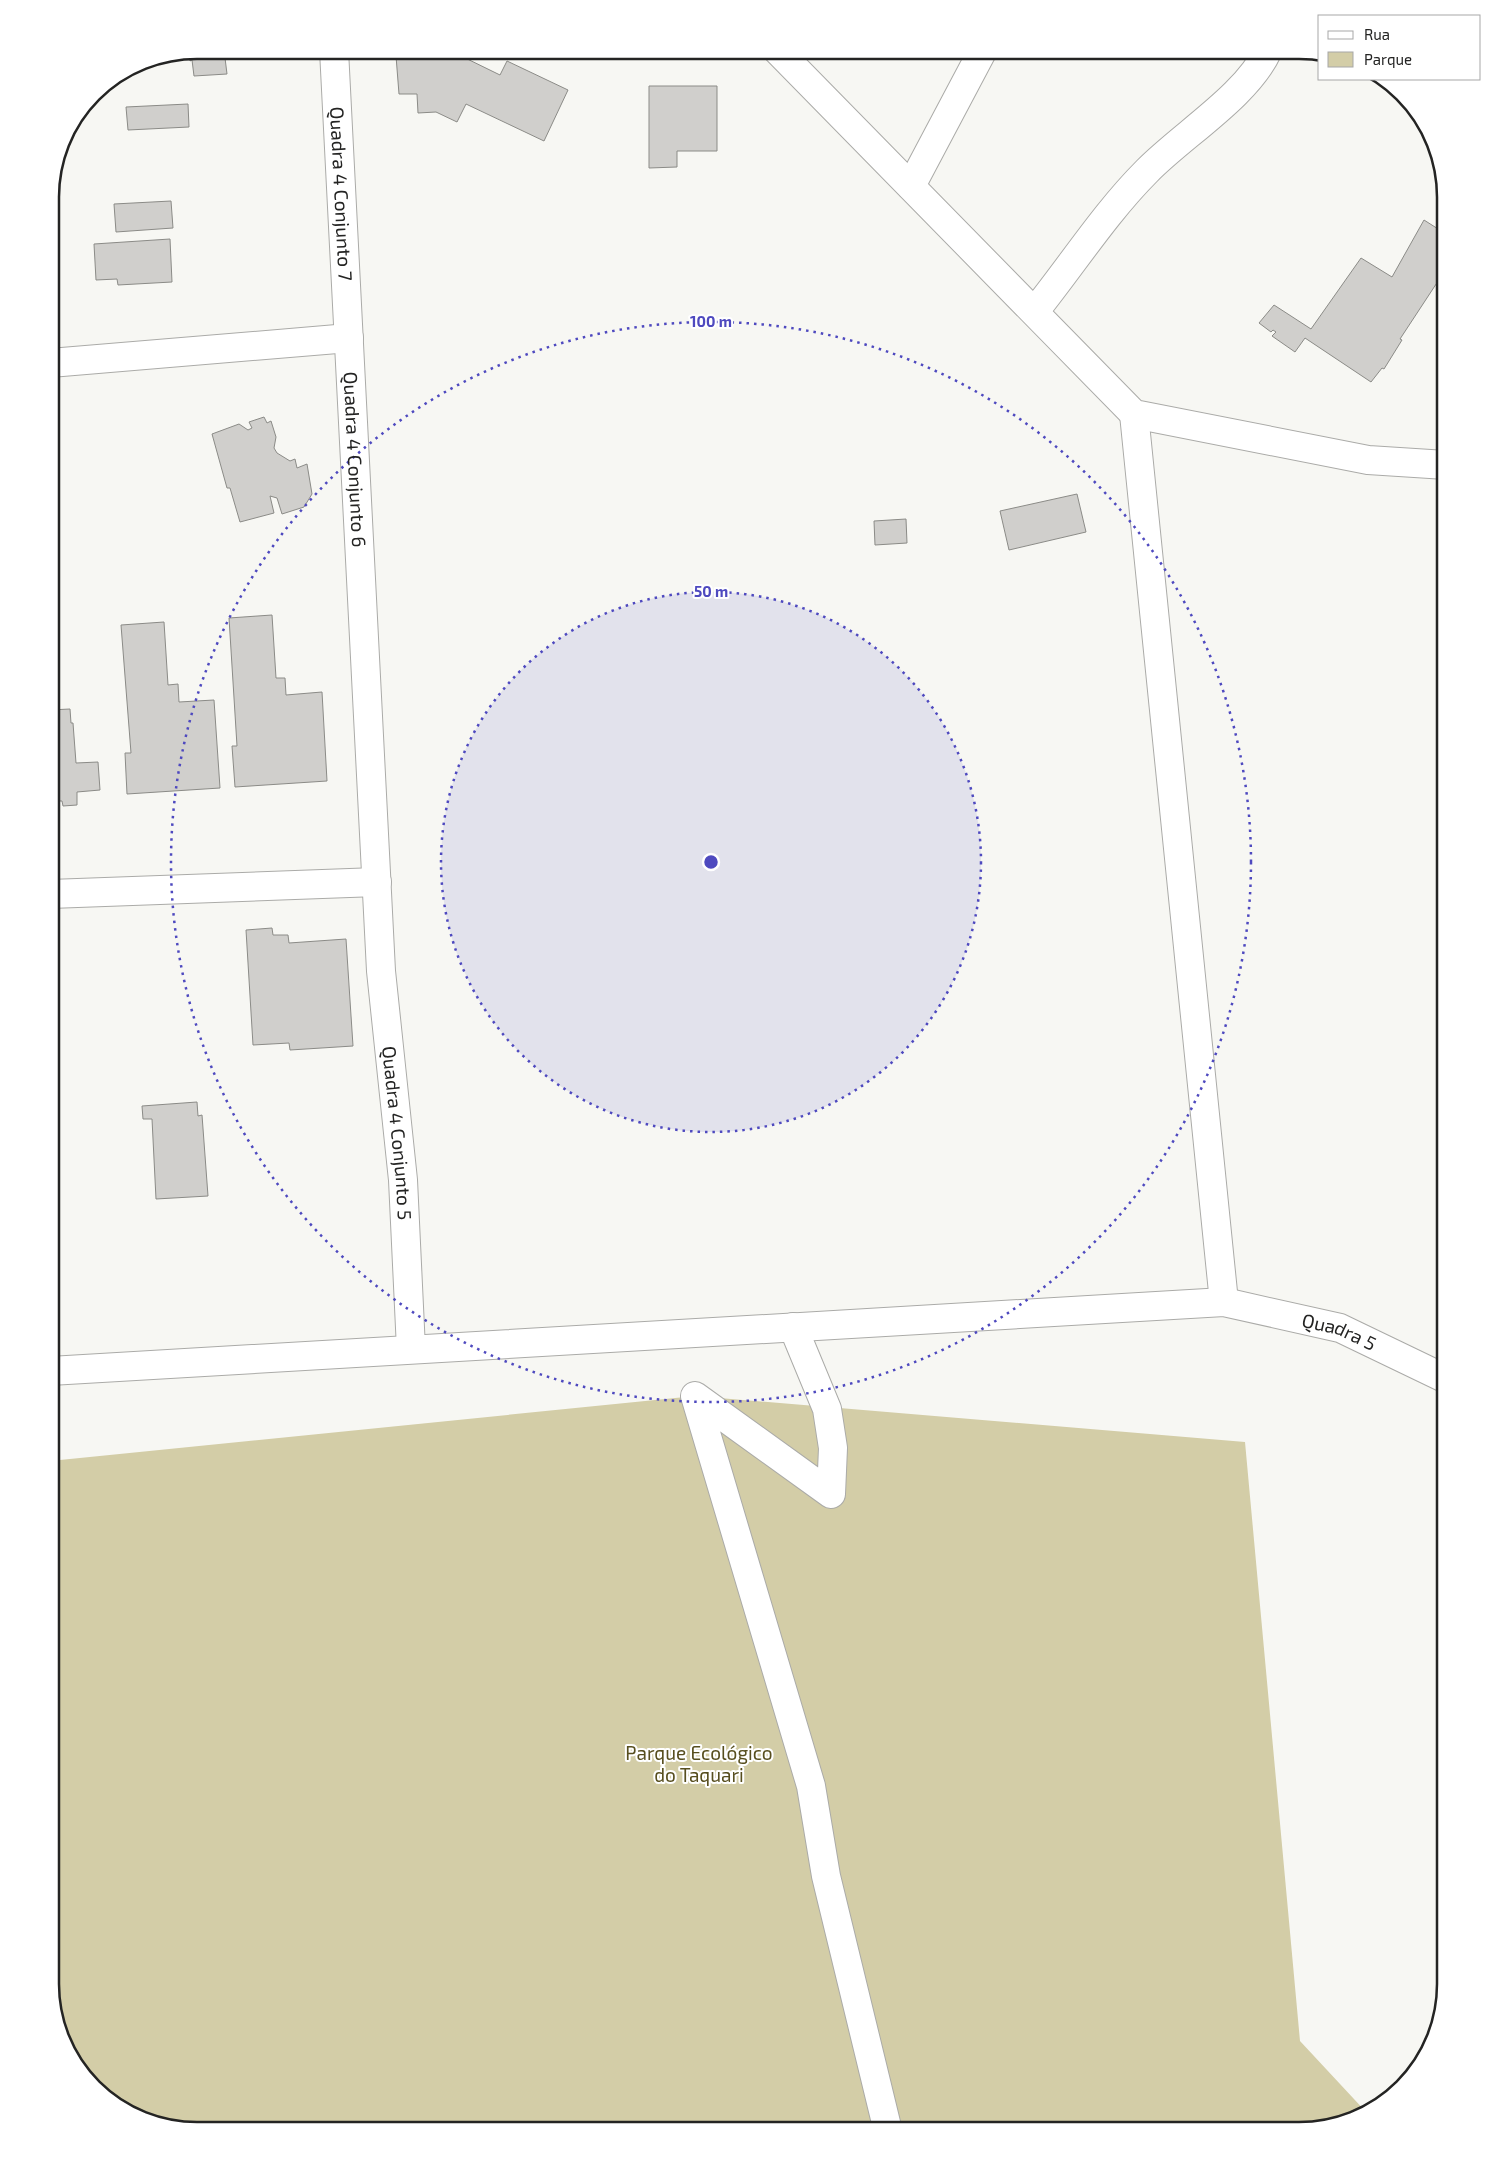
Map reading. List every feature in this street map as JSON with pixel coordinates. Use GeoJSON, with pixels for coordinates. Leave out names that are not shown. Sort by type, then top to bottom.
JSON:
{"type":"FeatureCollection","features":[{"type":"Feature","properties":{"kind":"street","name":"Quadra 4 Conjunto 7"},"geometry":{"type":"LineString","coordinates":[[334,59],[349,338]]}},
{"type":"Feature","properties":{"kind":"street"},"geometry":{"type":"LineString","coordinates":[[786,59],[1134,414],[1368,460],[1437,464]]}},
{"type":"Feature","properties":{"kind":"street"},"geometry":{"type":"LineString","coordinates":[[912,186],[978,59]]}},
{"type":"Feature","properties":{"kind":"street"},"geometry":{"type":"LineString","coordinates":[[1035,311],[1123,196],[1147,170],[1241,87],[1261,59]]}},
{"type":"Feature","properties":{"kind":"street"},"geometry":{"type":"LineString","coordinates":[[59,362],[349,338]]}},
{"type":"Feature","properties":{"kind":"street","name":"Quadra 4 Conjunto 6"},"geometry":{"type":"LineString","coordinates":[[349,338],[377,882]]}},
{"type":"Feature","properties":{"kind":"street"},"geometry":{"type":"LineString","coordinates":[[1134,414],[1224,1302]]}},
{"type":"Feature","properties":{"kind":"street"},"geometry":{"type":"LineString","coordinates":[[59,894],[377,882]]}},
{"type":"Feature","properties":{"kind":"street","name":"Quadra 4 Conjunto 5"},"geometry":{"type":"LineString","coordinates":[[377,882],[381,971],[404,1180],[411,1349]]}},
{"type":"Feature","properties":{"kind":"street","name":"Quadra 5"},"geometry":{"type":"LineString","coordinates":[[411,1349],[1224,1302],[1340,1328],[1437,1374]]}},
{"type":"Feature","properties":{"kind":"street"},"geometry":{"type":"LineString","coordinates":[[793,1327],[827,1409],[833,1448],[831,1494],[695,1396],[811,1786],[826,1876],[886,2122]]}},
{"type":"Feature","properties":{"kind":"street"},"geometry":{"type":"LineString","coordinates":[[59,1370],[411,1349]]}},
{"type":"Feature","properties":{"kind":"green space","name":"Parque Ecológico do Taquari"},"geometry":{"type":"Polygon","coordinates":[[[695,1396],[1245,1442],[1300,2041],[1362,2107],[1335,2118],[1299,2122],[188,2122],[170,2120],[136,2108],[113,2094],[87,2068],[69,2037],[63,2020],[60,2002],[59,1460],[695,1396]]]}},
{"type":"Feature","properties":{"kind":"building"},"geometry":{"type":"Polygon","coordinates":[[[190,59],[225,59],[227,74],[194,76],[192,60],[190,59]]]}},
{"type":"Feature","properties":{"kind":"building"},"geometry":{"type":"Polygon","coordinates":[[[396,59],[467,59],[500,75],[507,61],[568,90],[544,141],[466,104],[457,122],[436,112],[418,113],[417,94],[399,94],[396,59]]]}},
{"type":"Feature","properties":{"kind":"building"},"geometry":{"type":"Polygon","coordinates":[[[649,86],[717,86],[717,151],[677,151],[677,167],[649,168],[649,86]]]}},
{"type":"Feature","properties":{"kind":"building"},"geometry":{"type":"Polygon","coordinates":[[[188,104],[189,127],[128,130],[126,107],[188,104]]]}},
{"type":"Feature","properties":{"kind":"building"},"geometry":{"type":"Polygon","coordinates":[[[171,201],[173,228],[116,232],[114,204],[171,201]]]}},
{"type":"Feature","properties":{"kind":"building"},"geometry":{"type":"Polygon","coordinates":[[[1424,220],[1437,228],[1437,283],[1400,339],[1402,340],[1384,369],[1382,368],[1371,382],[1305,338],[1295,352],[1272,336],[1276,332],[1273,330],[1271,332],[1259,323],[1274,305],[1311,329],[1361,258],[1392,277],[1424,220]]]}},
{"type":"Feature","properties":{"kind":"building"},"geometry":{"type":"Polygon","coordinates":[[[170,239],[172,282],[118,285],[117,279],[96,280],[94,244],[170,239]]]}},
{"type":"Feature","properties":{"kind":"building"},"geometry":{"type":"Polygon","coordinates":[[[264,417],[267,423],[271,421],[276,437],[274,448],[277,453],[290,461],[295,459],[297,468],[307,464],[312,494],[304,507],[282,514],[277,498],[270,496],[274,513],[240,522],[230,488],[227,488],[212,434],[239,424],[248,430],[252,428],[249,422],[264,417]]]}},
{"type":"Feature","properties":{"kind":"building"},"geometry":{"type":"Polygon","coordinates":[[[1077,494],[1086,532],[1009,550],[1000,511],[1077,494]]]}},
{"type":"Feature","properties":{"kind":"building"},"geometry":{"type":"Polygon","coordinates":[[[906,519],[907,543],[875,545],[874,521],[906,519]]]}},
{"type":"Feature","properties":{"kind":"building"},"geometry":{"type":"Polygon","coordinates":[[[272,615],[276,678],[285,678],[286,695],[322,692],[327,781],[235,787],[232,746],[237,746],[229,618],[272,615]]]}},
{"type":"Feature","properties":{"kind":"building"},"geometry":{"type":"Polygon","coordinates":[[[164,622],[168,685],[178,684],[179,702],[214,700],[220,788],[127,794],[125,753],[131,753],[121,625],[164,622]]]}},
{"type":"Feature","properties":{"kind":"building"},"geometry":{"type":"Polygon","coordinates":[[[70,709],[76,763],[98,762],[100,790],[77,792],[77,805],[63,806],[62,801],[59,801],[59,710],[70,709]]]}},
{"type":"Feature","properties":{"kind":"building"},"geometry":{"type":"Polygon","coordinates":[[[272,928],[273,935],[288,935],[289,943],[346,939],[353,1046],[290,1050],[289,1043],[253,1045],[246,930],[272,928]]]}},
{"type":"Feature","properties":{"kind":"building"},"geometry":{"type":"Polygon","coordinates":[[[197,1102],[198,1116],[202,1115],[208,1196],[156,1199],[152,1119],[143,1119],[142,1106],[197,1102]]]}}]}
